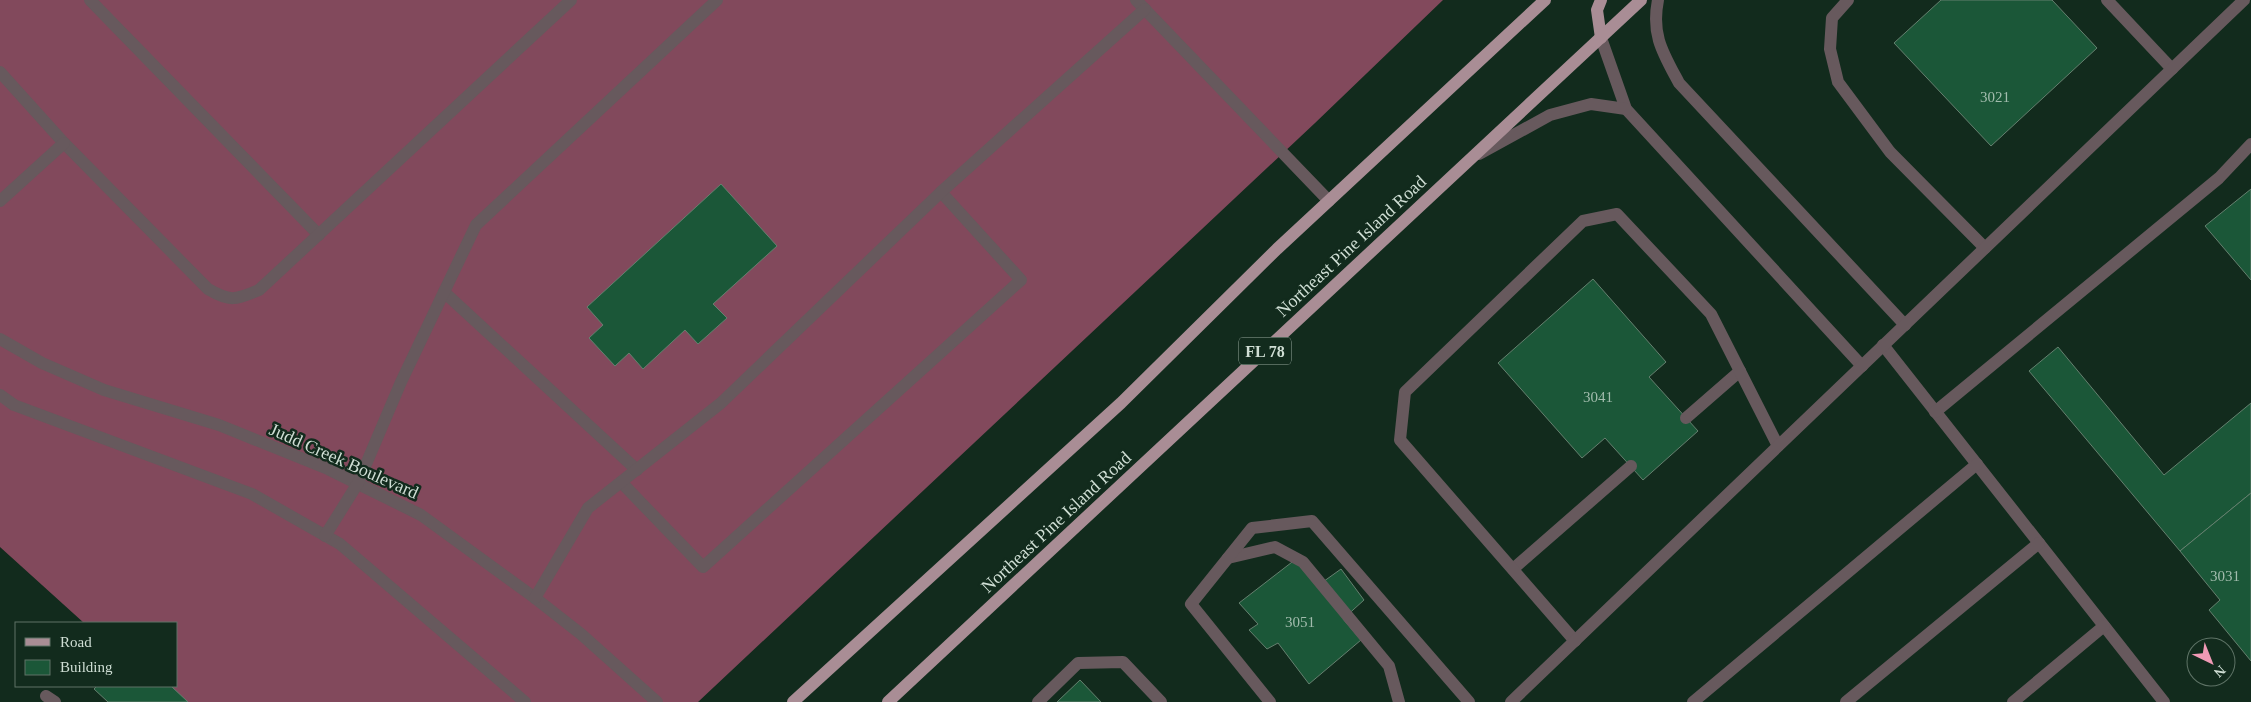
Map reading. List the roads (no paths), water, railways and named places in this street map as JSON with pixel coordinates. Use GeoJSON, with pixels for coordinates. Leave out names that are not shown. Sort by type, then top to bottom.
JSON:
{"type":"FeatureCollection","features":[{"type":"Feature","properties":{"kind":"main road"},"geometry":{"type":"LineString","coordinates":[[793,702],[1121,403],[1329,200],[1545,0]]}},
{"type":"Feature","properties":{"kind":"main road"},"geometry":{"type":"LineString","coordinates":[[1600,38],[1597,10],[1601,0]]}},
{"type":"Feature","properties":{"kind":"main road","name":"Northeast Pine Island Road"},"geometry":{"type":"LineString","coordinates":[[888,702],[1466,161],[1642,0]]}},
{"type":"Feature","properties":{"kind":"street"},"geometry":{"type":"LineString","coordinates":[[90,0],[319,235]]}},
{"type":"Feature","properties":{"kind":"street"},"geometry":{"type":"LineString","coordinates":[[0,72],[64,143],[208,289],[223,298],[237,299],[259,290],[571,0]]}},
{"type":"Feature","properties":{"kind":"street"},"geometry":{"type":"LineString","coordinates":[[325,536],[358,482],[398,390],[476,225],[717,0]]}},
{"type":"Feature","properties":{"kind":"street"},"geometry":{"type":"LineString","coordinates":[[1658,0],[1655,30],[1662,53],[1679,83],[1905,325]]}},
{"type":"Feature","properties":{"kind":"street"},"geometry":{"type":"LineString","coordinates":[[1848,0],[1832,18],[1830,49],[1838,82],[1890,152],[1986,248]]}},
{"type":"Feature","properties":{"kind":"street"},"geometry":{"type":"LineString","coordinates":[[2107,0],[2172,69]]}},
{"type":"Feature","properties":{"kind":"street"},"geometry":{"type":"LineString","coordinates":[[1511,702],[2244,0]]}},
{"type":"Feature","properties":{"kind":"street"},"geometry":{"type":"LineString","coordinates":[[535,598],[588,508],[721,403],[1140,5],[1329,200]]}},
{"type":"Feature","properties":{"kind":"street"},"geometry":{"type":"LineString","coordinates":[[1600,38],[1626,109],[1862,366]]}},
{"type":"Feature","properties":{"kind":"street"},"geometry":{"type":"LineString","coordinates":[[1466,161],[1550,114],[1590,104],[1626,109]]}},
{"type":"Feature","properties":{"kind":"street"},"geometry":{"type":"LineString","coordinates":[[0,201],[64,143]]}},
{"type":"Feature","properties":{"kind":"street"},"geometry":{"type":"LineString","coordinates":[[1935,412],[2219,178],[2251,144]]}},
{"type":"Feature","properties":{"kind":"street"},"geometry":{"type":"LineString","coordinates":[[621,482],[703,567],[1021,280],[941,192]]}},
{"type":"Feature","properties":{"kind":"street"},"geometry":{"type":"LineString","coordinates":[[1575,641],[1400,440],[1405,392],[1583,221],[1617,214],[1711,314],[1778,446]]}},
{"type":"Feature","properties":{"kind":"street"},"geometry":{"type":"LineString","coordinates":[[444,292],[637,470]]}},
{"type":"Feature","properties":{"kind":"street","name":"Judd Creek Boulevard"},"geometry":{"type":"LineString","coordinates":[[0,339],[42,362],[104,390],[219,425],[358,482],[421,515],[581,634],[657,702]]}},
{"type":"Feature","properties":{"kind":"street"},"geometry":{"type":"LineString","coordinates":[[1883,346],[2164,702]]}},
{"type":"Feature","properties":{"kind":"street"},"geometry":{"type":"LineString","coordinates":[[1686,418],[1740,370]]}},
{"type":"Feature","properties":{"kind":"street"},"geometry":{"type":"LineString","coordinates":[[0,396],[14,405],[252,494],[340,544],[524,702]]}},
{"type":"Feature","properties":{"kind":"street"},"geometry":{"type":"LineString","coordinates":[[1693,702],[1977,464]]}},
{"type":"Feature","properties":{"kind":"street"},"geometry":{"type":"LineString","coordinates":[[1513,569],[1631,466]]}},
{"type":"Feature","properties":{"kind":"street"},"geometry":{"type":"LineString","coordinates":[[1270,702],[1191,604],[1252,528],[1312,521],[1468,702]]}},
{"type":"Feature","properties":{"kind":"street"},"geometry":{"type":"LineString","coordinates":[[1846,702],[2039,543]]}},
{"type":"Feature","properties":{"kind":"street"},"geometry":{"type":"LineString","coordinates":[[1228,558],[1275,548],[1303,562],[1389,666],[1398,702]]}},
{"type":"Feature","properties":{"kind":"street"},"geometry":{"type":"LineString","coordinates":[[2013,702],[2104,626]]}},
{"type":"Feature","properties":{"kind":"street"},"geometry":{"type":"LineString","coordinates":[[1038,702],[1078,663],[1123,662],[1161,702]]}}]}
